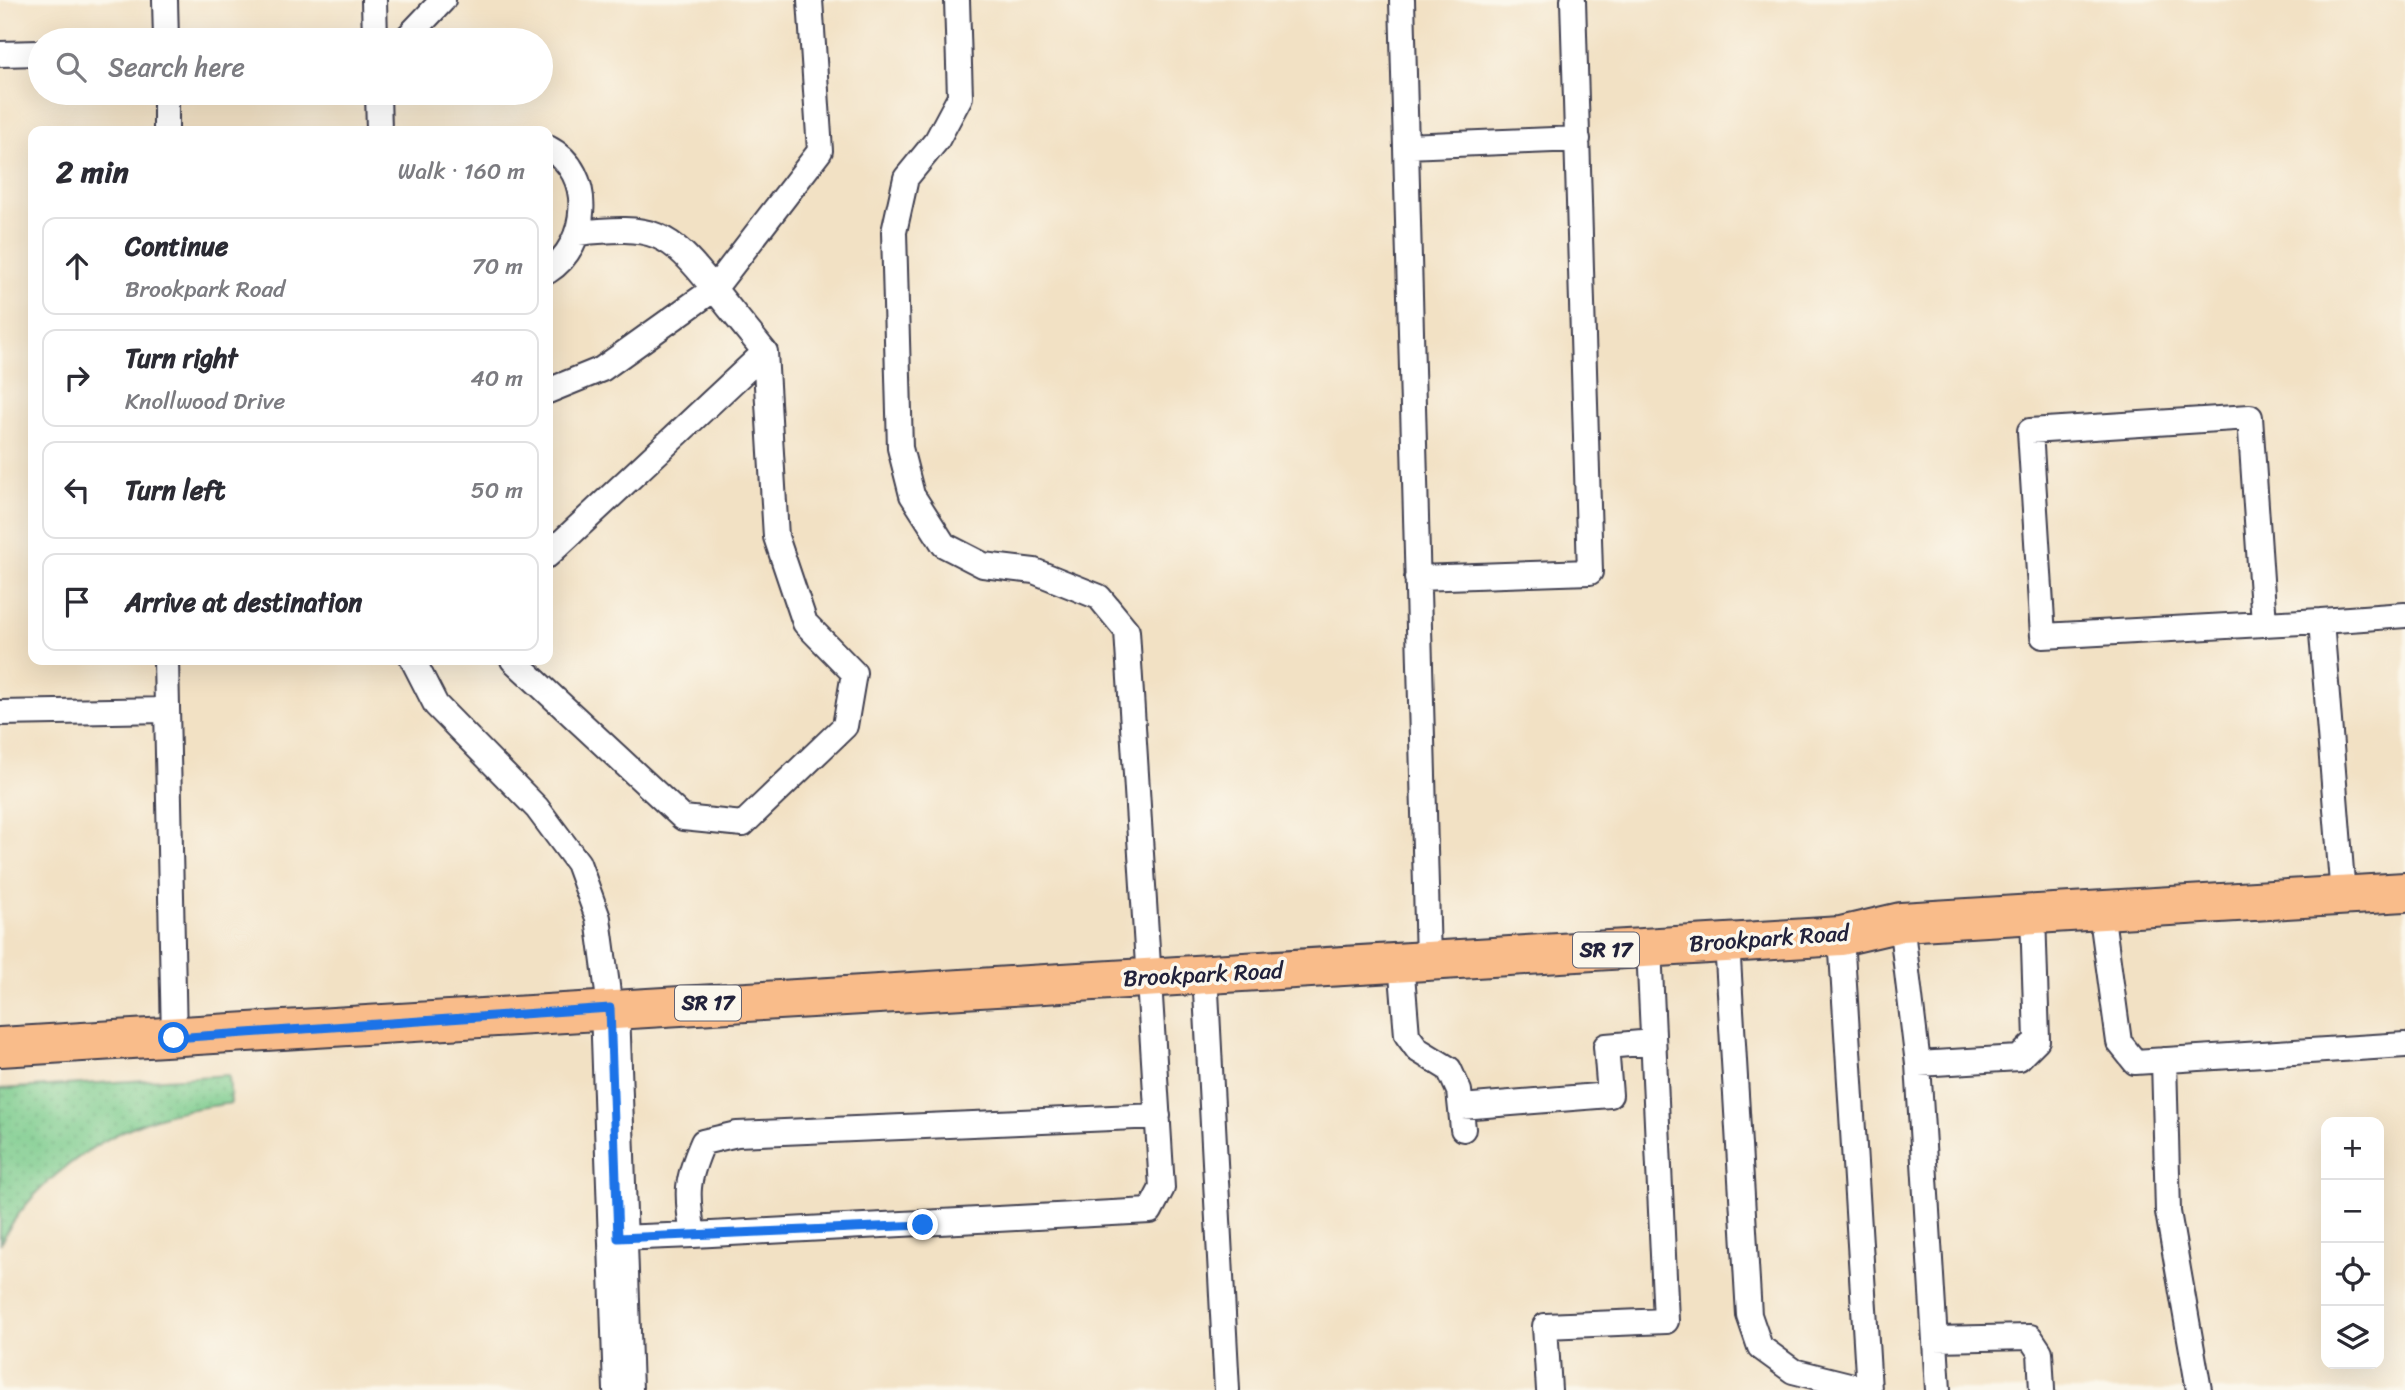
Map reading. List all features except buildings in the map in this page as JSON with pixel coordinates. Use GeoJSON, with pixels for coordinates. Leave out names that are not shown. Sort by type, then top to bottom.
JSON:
{"type":"FeatureCollection","features":[{"type":"Feature","properties":{"kind":"main road","name":"Brookpark Road"},"geometry":{"type":"LineString","coordinates":[[0,1046],[174,1038],[610,1008],[1841,936],[1901,922],[2405,892]]}},
{"type":"Feature","properties":{"kind":"street"},"geometry":{"type":"LineString","coordinates":[[610,1008],[623,1390]]}},
{"type":"Feature","properties":{"kind":"lane"},"geometry":{"type":"LineString","coordinates":[[165,0],[166,28]]}},
{"type":"Feature","properties":{"kind":"lane"},"geometry":{"type":"LineString","coordinates":[[374,0],[375,28]]}},
{"type":"Feature","properties":{"kind":"lane"},"geometry":{"type":"LineString","coordinates":[[416,28],[443,0]]}},
{"type":"Feature","properties":{"kind":"lane"},"geometry":{"type":"LineString","coordinates":[[553,389],[602,369],[715,289],[820,151],[810,0]]}},
{"type":"Feature","properties":{"kind":"lane"},"geometry":{"type":"LineString","coordinates":[[618,1238],[1150,1211],[1162,1188],[1146,977],[1127,631],[1099,597],[1034,571],[983,565],[944,545],[912,495],[900,448],[894,232],[906,178],[937,140],[960,97],[957,0]]}},
{"type":"Feature","properties":{"kind":"lane"},"geometry":{"type":"LineString","coordinates":[[1402,0],[1417,578],[1415,961],[1407,1035],[1418,1050],[1449,1069],[1459,1091],[1462,1118],[1609,1095],[1606,1046],[1653,1042]]}},
{"type":"Feature","properties":{"kind":"lane"},"geometry":{"type":"LineString","coordinates":[[1417,578],[1590,572],[1573,0]]}},
{"type":"Feature","properties":{"kind":"lane"},"geometry":{"type":"LineString","coordinates":[[0,54],[28,53]]}},
{"type":"Feature","properties":{"kind":"lane"},"geometry":{"type":"LineString","coordinates":[[166,105],[166,126]]}},
{"type":"Feature","properties":{"kind":"lane"},"geometry":{"type":"LineString","coordinates":[[378,105],[379,126]]}},
{"type":"Feature","properties":{"kind":"lane"},"geometry":{"type":"LineString","coordinates":[[1406,146],[1578,139]]}},
{"type":"Feature","properties":{"kind":"lane"},"geometry":{"type":"LineString","coordinates":[[553,153],[569,167],[579,187],[583,210],[578,233],[568,253],[553,266]]}},
{"type":"Feature","properties":{"kind":"lane"},"geometry":{"type":"LineString","coordinates":[[518,665],[683,818],[743,824],[845,726],[854,673],[805,623],[776,537],[765,352],[685,251],[661,237],[626,228],[578,233]]}},
{"type":"Feature","properties":{"kind":"lane"},"geometry":{"type":"LineString","coordinates":[[553,550],[765,352]]}},
{"type":"Feature","properties":{"kind":"lane"},"geometry":{"type":"LineString","coordinates":[[2264,624],[2250,417],[2030,431],[2043,636],[2321,621],[2405,615]]}},
{"type":"Feature","properties":{"kind":"lane"},"geometry":{"type":"LineString","coordinates":[[2321,621],[2343,896]]}},
{"type":"Feature","properties":{"kind":"lane"},"geometry":{"type":"LineString","coordinates":[[166,665],[174,1038]]}},
{"type":"Feature","properties":{"kind":"lane"},"geometry":{"type":"LineString","coordinates":[[418,665],[436,705],[537,808],[578,863],[598,918],[610,1008]]}},
{"type":"Feature","properties":{"kind":"lane"},"geometry":{"type":"LineString","coordinates":[[0,713],[167,710]]}},
{"type":"Feature","properties":{"kind":"lane"},"geometry":{"type":"LineString","coordinates":[[2101,910],[2119,1042],[2135,1062],[2405,1045]]}},
{"type":"Feature","properties":{"kind":"lane"},"geometry":{"type":"LineString","coordinates":[[1919,1064],[2019,1058],[2037,1040],[2033,914]]}},
{"type":"Feature","properties":{"kind":"lane"},"geometry":{"type":"LineString","coordinates":[[1901,922],[1919,1064],[1938,1390]]}},
{"type":"Feature","properties":{"kind":"lane"},"geometry":{"type":"LineString","coordinates":[[1727,943],[1749,1315],[1759,1347],[1793,1370],[1869,1390],[1841,936]]}},
{"type":"Feature","properties":{"kind":"lane"},"geometry":{"type":"LineString","coordinates":[[1549,1390],[1545,1326],[1667,1321],[1649,947]]}},
{"type":"Feature","properties":{"kind":"lane"},"geometry":{"type":"LineString","coordinates":[[1205,973],[1227,1390]]}},
{"type":"Feature","properties":{"kind":"lane"},"geometry":{"type":"LineString","coordinates":[[2164,1060],[2168,1212],[2199,1390]]}},
{"type":"Feature","properties":{"kind":"lane"},"geometry":{"type":"LineString","coordinates":[[693,1235],[688,1206],[688,1176],[703,1142],[737,1134],[1158,1116]]}},
{"type":"Feature","properties":{"kind":"lane"},"geometry":{"type":"LineString","coordinates":[[1935,1339],[2030,1337],[2040,1352],[2042,1390]]}},
{"type":"Feature","properties":{"kind":"green space"},"geometry":{"type":"Polygon","coordinates":[[[229,1075],[231,1103],[162,1116],[138,1124],[91,1149],[48,1182],[29,1201],[0,1244],[0,1089],[229,1075]]]}},
{"type":"Feature","properties":{"kind":"route"},"geometry":{"type":"LineString","coordinates":[[174,1038],[610,1008],[618,1238],[923,1225]]}}]}
